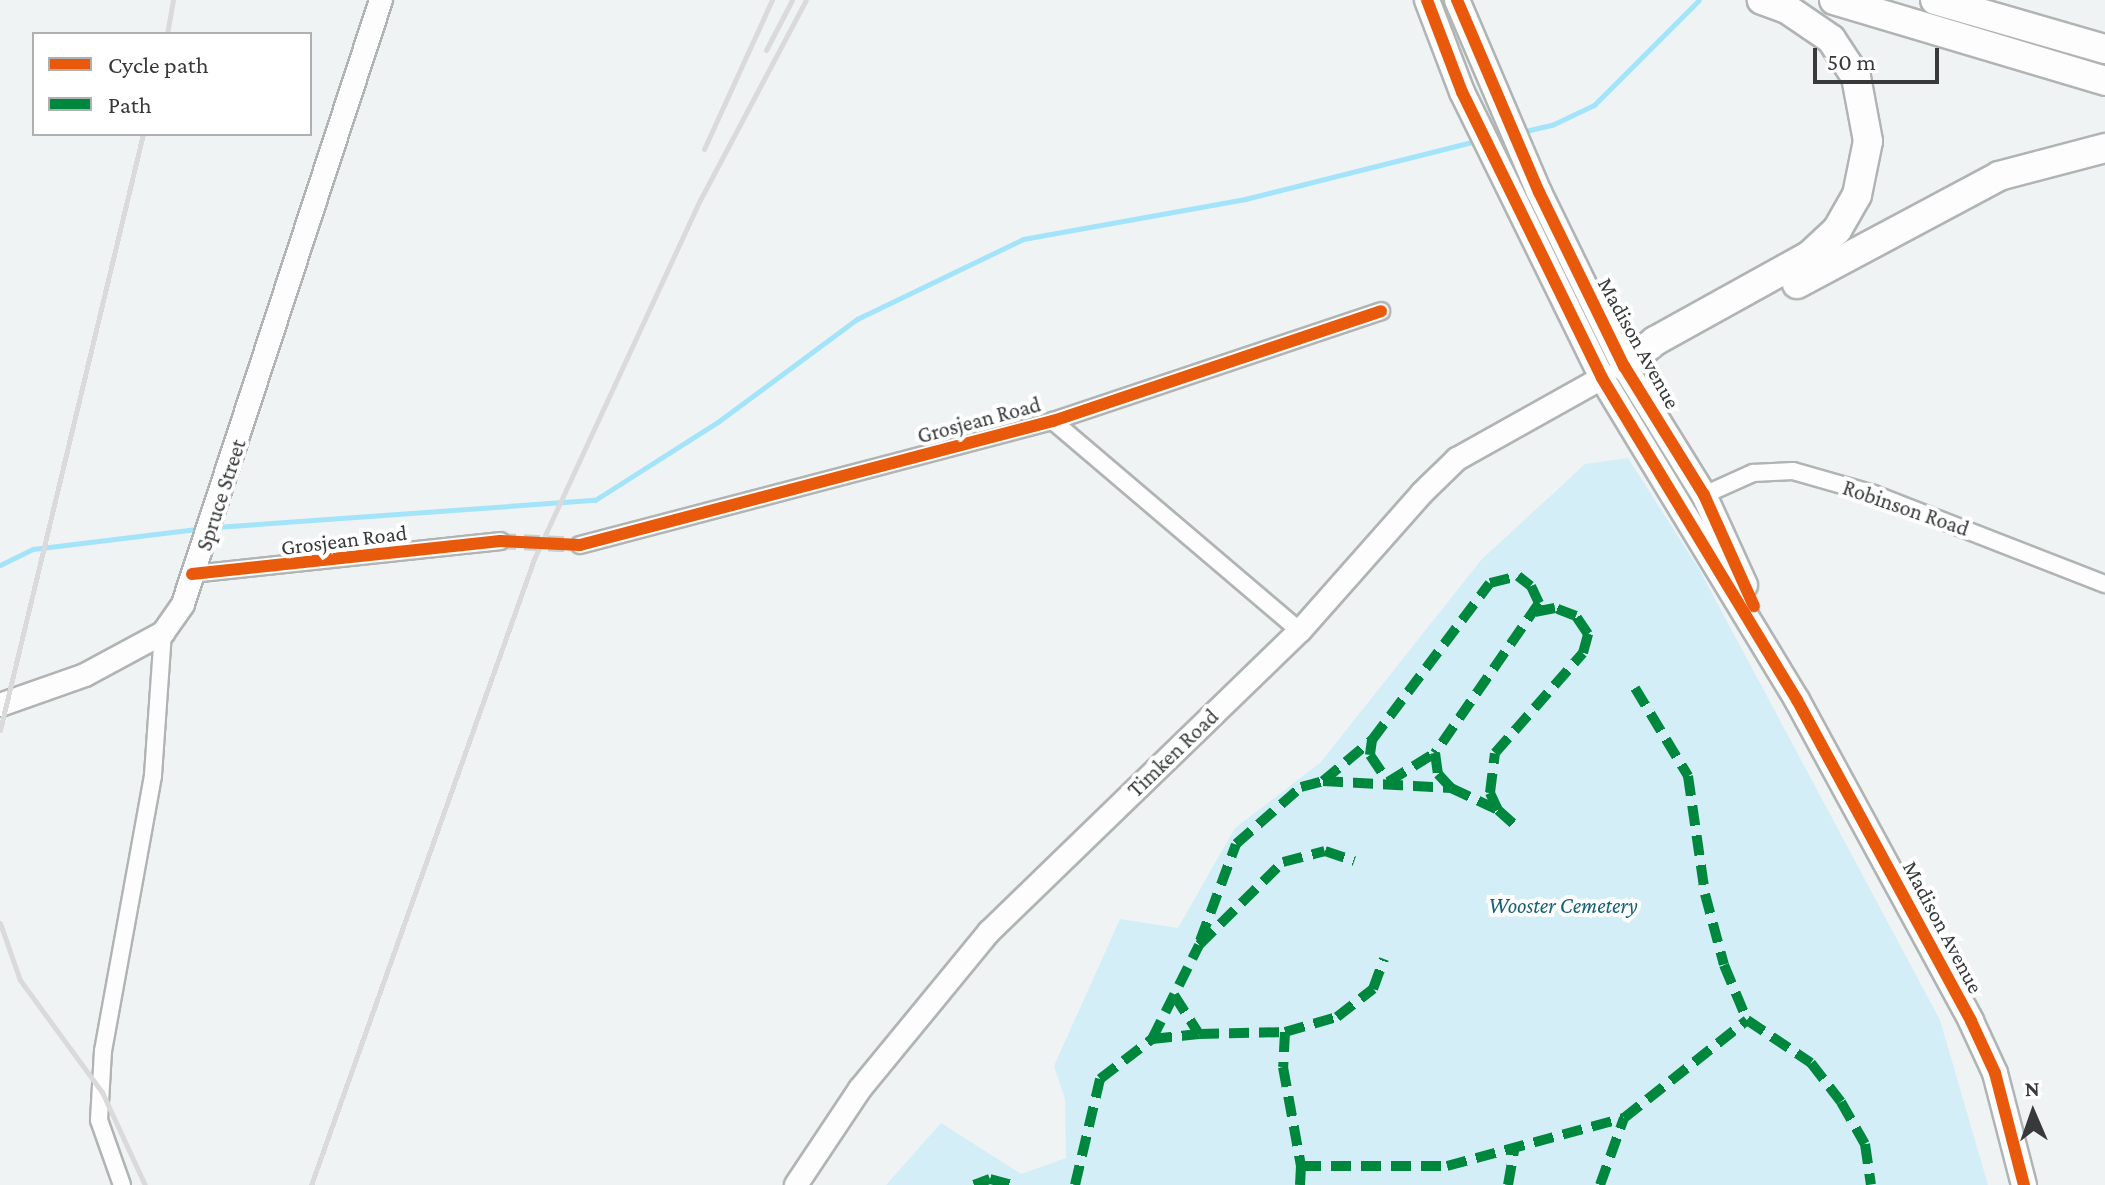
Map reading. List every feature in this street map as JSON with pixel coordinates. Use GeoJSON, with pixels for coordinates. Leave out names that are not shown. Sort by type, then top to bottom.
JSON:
{"type":"FeatureCollection","features":[{"type":"Feature","properties":{"kind":"highway"},"geometry":{"type":"LineString","coordinates":[[1834,0],[2105,81]]}},
{"type":"Feature","properties":{"kind":"highway"},"geometry":{"type":"LineString","coordinates":[[1935,0],[2105,49]]}},
{"type":"Feature","properties":{"kind":"highway"},"geometry":{"type":"LineString","coordinates":[[1981,0],[2105,36]]}},
{"type":"Feature","properties":{"kind":"highway"},"geometry":{"type":"LineString","coordinates":[[1613,372],[1655,341],[1810,255],[1837,230],[1857,195],[1868,141],[1856,77],[1831,39],[1775,5]]}},
{"type":"Feature","properties":{"kind":"highway"},"geometry":{"type":"LineString","coordinates":[[1613,372],[1665,356],[1987,181],[2037,163],[2105,148]]}},
{"type":"Feature","properties":{"kind":"main road","name":"Madison Avenue"},"geometry":{"type":"LineString","coordinates":[[1427,0],[1462,92],[1511,197],[1797,700],[1995,1073],[2024,1185]]}},
{"type":"Feature","properties":{"kind":"main road","name":"Madison Avenue"},"geometry":{"type":"LineString","coordinates":[[1457,0],[1613,372],[1704,495],[1797,700]]}},
{"type":"Feature","properties":{"kind":"street","name":"Spruce Street"},"geometry":{"type":"LineString","coordinates":[[122,1185],[99,1120],[103,1051],[153,775],[163,633],[183,604],[196,567],[381,0]]}},
{"type":"Feature","properties":{"kind":"street","name":"Grosjean Road"},"geometry":{"type":"LineString","coordinates":[[580,545],[1053,421],[1381,311]]}},
{"type":"Feature","properties":{"kind":"street","name":"Timken Road"},"geometry":{"type":"LineString","coordinates":[[796,1185],[860,1089],[989,932],[1300,631],[1457,459],[1613,372]]}},
{"type":"Feature","properties":{"kind":"street"},"geometry":{"type":"LineString","coordinates":[[1053,421],[1300,631]]}},
{"type":"Feature","properties":{"kind":"street","name":"Robinson Road"},"geometry":{"type":"LineString","coordinates":[[1704,495],[1753,473],[1793,471],[1874,494],[2105,584]]}},
{"type":"Feature","properties":{"kind":"street","name":"Grosjean Road"},"geometry":{"type":"LineString","coordinates":[[196,567],[500,541]]}},
{"type":"Feature","properties":{"kind":"street"},"geometry":{"type":"LineString","coordinates":[[0,705],[85,675],[163,633]]}},
{"type":"Feature","properties":{"kind":"green space","name":"Wooster Cemetery"},"geometry":{"type":"Polygon","coordinates":[[[1628,458],[1699,569],[1940,1020],[1988,1185],[886,1185],[941,1123],[1021,1174],[1066,1158],[1065,1099],[1054,1066],[1120,919],[1178,928],[1235,828],[1320,763],[1482,559],[1585,464],[1628,458]]]}},
{"type":"Feature","properties":{"kind":"waterway"},"geometry":{"type":"LineString","coordinates":[[1521,132],[1552,125],[1594,105],[1699,0]]}},
{"type":"Feature","properties":{"kind":"waterway"},"geometry":{"type":"LineString","coordinates":[[216,527],[595,500],[719,421],[857,319],[1023,239],[1245,199],[1480,140]]}},
{"type":"Feature","properties":{"kind":"waterway"},"geometry":{"type":"LineString","coordinates":[[0,565],[33,549],[203,528]]}},
{"type":"Feature","properties":{"kind":"tunnel"},"geometry":{"type":"LineString","coordinates":[[500,541],[580,545]]}},
{"type":"Feature","properties":{"kind":"railway"},"geometry":{"type":"LineString","coordinates":[[167,32],[173,0]]}},
{"type":"Feature","properties":{"kind":"railway"},"geometry":{"type":"LineString","coordinates":[[704,149],[772,0]]}},
{"type":"Feature","properties":{"kind":"railway"},"geometry":{"type":"LineString","coordinates":[[766,50],[792,0]]}},
{"type":"Feature","properties":{"kind":"railway"},"geometry":{"type":"LineString","coordinates":[[311,1185],[534,559],[700,200],[806,0]]}},
{"type":"Feature","properties":{"kind":"railway"},"geometry":{"type":"LineString","coordinates":[[0,730],[143,136]]}},
{"type":"Feature","properties":{"kind":"railway"},"geometry":{"type":"LineString","coordinates":[[0,923],[20,980],[102,1092],[145,1185]]}},
{"type":"Feature","properties":{"kind":"marked path"},"geometry":{"type":"LineString","coordinates":[[1323,781],[1372,740],[1490,583],[1518,576],[1531,586],[1539,603],[1435,753],[1438,774],[1451,788]]}},
{"type":"Feature","properties":{"kind":"marked path"},"geometry":{"type":"LineString","coordinates":[[1498,810],[1490,793],[1495,753],[1583,653],[1588,634],[1576,616],[1555,608],[1534,612]]}},
{"type":"Feature","properties":{"kind":"marked path"},"geometry":{"type":"LineString","coordinates":[[1635,688],[1688,776],[1705,894],[1724,965],[1747,1020],[1811,1063],[1841,1102],[1865,1144],[1871,1185]]}},
{"type":"Feature","properties":{"kind":"marked path"},"geometry":{"type":"LineString","coordinates":[[1372,740],[1370,755],[1388,782],[1435,753]]}},
{"type":"Feature","properties":{"kind":"marked path"},"geometry":{"type":"LineString","coordinates":[[1200,941],[1236,844],[1301,787],[1323,781],[1451,788],[1498,810],[1518,828]]}},
{"type":"Feature","properties":{"kind":"marked path"},"geometry":{"type":"LineString","coordinates":[[1075,1185],[1100,1079],[1152,1039],[1199,945],[1283,862],[1325,851],[1354,861]]}},
{"type":"Feature","properties":{"kind":"marked path"},"geometry":{"type":"LineString","coordinates":[[1174,995],[1199,1034],[1285,1032],[1337,1017],[1373,989],[1384,959]]}},
{"type":"Feature","properties":{"kind":"marked path"},"geometry":{"type":"LineString","coordinates":[[1301,1166],[1447,1166],[1624,1118],[1747,1020]]}},
{"type":"Feature","properties":{"kind":"marked path"},"geometry":{"type":"LineString","coordinates":[[1285,1032],[1283,1067],[1301,1166],[1300,1185]]}},
{"type":"Feature","properties":{"kind":"marked path"},"geometry":{"type":"LineString","coordinates":[[1152,1039],[1199,1034]]}},
{"type":"Feature","properties":{"kind":"marked path"},"geometry":{"type":"LineString","coordinates":[[1600,1185],[1624,1118]]}},
{"type":"Feature","properties":{"kind":"marked path"},"geometry":{"type":"LineString","coordinates":[[1508,1185],[1515,1147]]}},
{"type":"Feature","properties":{"kind":"marked path"},"geometry":{"type":"LineString","coordinates":[[974,1185],[990,1179],[1013,1185]]}},
{"type":"Feature","properties":{"kind":"cycle path"},"geometry":{"type":"LineString","coordinates":[[1427,0],[1462,92],[1602,378],[1797,700],[1971,1021],[1995,1073],[2024,1185]]}},
{"type":"Feature","properties":{"kind":"cycle path"},"geometry":{"type":"LineString","coordinates":[[1457,0],[1539,192],[1624,366],[1704,495],[1754,606]]}},
{"type":"Feature","properties":{"kind":"cycle path"},"geometry":{"type":"LineString","coordinates":[[192,574],[500,541],[580,545],[1053,421],[1381,311]]}}]}
